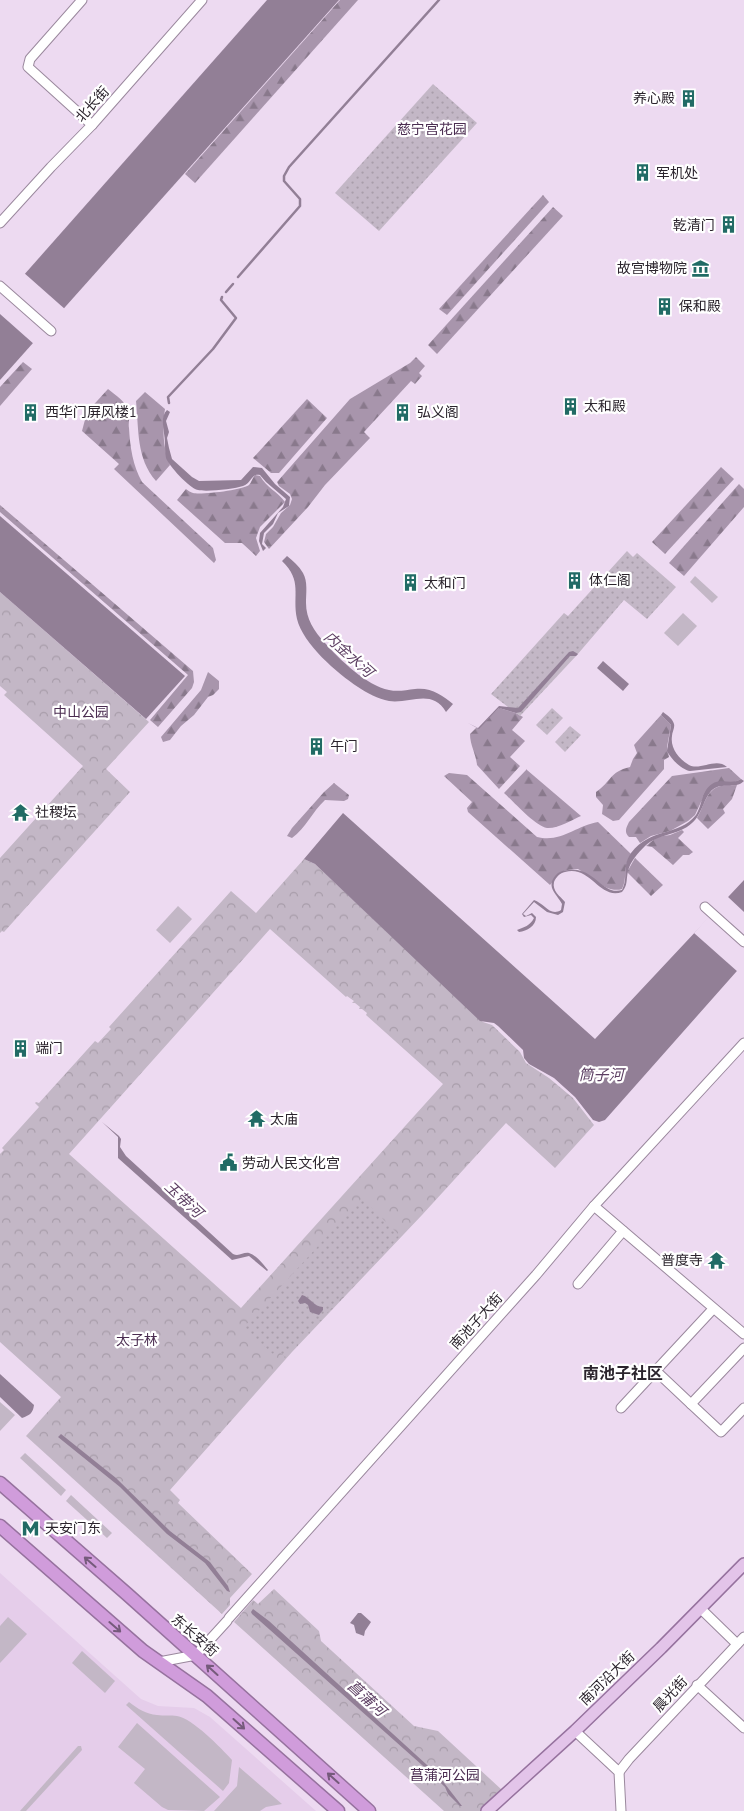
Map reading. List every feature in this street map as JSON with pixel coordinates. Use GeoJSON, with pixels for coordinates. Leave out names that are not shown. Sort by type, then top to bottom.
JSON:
{"type":"FeatureCollection","features":[{"type":"Feature","properties":{"kind":"highway","name":"东长安街"},"geometry":{"type":"LineString","coordinates":[[0,1483],[196,1655],[369,1811]]}},
{"type":"Feature","properties":{"kind":"highway"},"geometry":{"type":"LineString","coordinates":[[0,1526],[142,1651],[207,1696],[338,1811]]}},
{"type":"Feature","properties":{"kind":"main road","name":"南河沿大街"},"geometry":{"type":"LineString","coordinates":[[487,1811],[575,1731],[701,1609],[744,1564]]}},
{"type":"Feature","properties":{"kind":"street"},"geometry":{"type":"LineString","coordinates":[[82,0],[30,58],[28,67],[92,126]]}},
{"type":"Feature","properties":{"kind":"street","name":"北长街"},"geometry":{"type":"LineString","coordinates":[[0,223],[51,167],[92,126],[202,0]]}},
{"type":"Feature","properties":{"kind":"street"},"geometry":{"type":"LineString","coordinates":[[2,288],[51,331]]}},
{"type":"Feature","properties":{"kind":"street"},"geometry":{"type":"LineString","coordinates":[[708,910],[744,942]]}},
{"type":"Feature","properties":{"kind":"street","name":"南池子大街"},"geometry":{"type":"LineString","coordinates":[[196,1655],[536,1275],[594,1206],[744,1043]]}},
{"type":"Feature","properties":{"kind":"street"},"geometry":{"type":"LineString","coordinates":[[594,1206],[744,1334]]}},
{"type":"Feature","properties":{"kind":"street"},"geometry":{"type":"LineString","coordinates":[[578,1284],[623,1231]]}},
{"type":"Feature","properties":{"kind":"street"},"geometry":{"type":"LineString","coordinates":[[621,1408],[714,1309]]}},
{"type":"Feature","properties":{"kind":"street"},"geometry":{"type":"LineString","coordinates":[[691,1404],[744,1348]]}},
{"type":"Feature","properties":{"kind":"street"},"geometry":{"type":"LineString","coordinates":[[656,1371],[721,1432],[744,1408]]}},
{"type":"Feature","properties":{"kind":"street"},"geometry":{"type":"LineString","coordinates":[[701,1609],[737,1644]]}},
{"type":"Feature","properties":{"kind":"street","name":"晨光街"},"geometry":{"type":"LineString","coordinates":[[619,1772],[697,1685],[744,1637]]}},
{"type":"Feature","properties":{"kind":"street"},"geometry":{"type":"LineString","coordinates":[[159,1662],[196,1655]]}},
{"type":"Feature","properties":{"kind":"street"},"geometry":{"type":"LineString","coordinates":[[697,1685],[744,1728]]}},
{"type":"Feature","properties":{"kind":"street"},"geometry":{"type":"LineString","coordinates":[[575,1731],[619,1772],[621,1811]]}},
{"type":"Feature","properties":{"kind":"shaded area"},"geometry":{"type":"Polygon","coordinates":[[[0,1573],[141,1699],[158,1706],[194,1708],[210,1717],[316,1811],[0,1811],[0,1573]]]}},
{"type":"Feature","properties":{"kind":"green space"},"geometry":{"type":"Polygon","coordinates":[[[340,0],[358,0],[195,183],[185,174],[340,0]]]}},
{"type":"Feature","properties":{"kind":"green space","name":"慈宁宫花园"},"geometry":{"type":"Polygon","coordinates":[[[433,84],[477,123],[379,231],[335,193],[433,84]]]}},
{"type":"Feature","properties":{"kind":"green space"},"geometry":{"type":"Polygon","coordinates":[[[543,195],[549,202],[447,315],[439,309],[543,195]]]}},
{"type":"Feature","properties":{"kind":"green space"},"geometry":{"type":"Polygon","coordinates":[[[553,207],[563,216],[437,354],[428,345],[553,207]]]}},
{"type":"Feature","properties":{"kind":"green space"},"geometry":{"type":"Polygon","coordinates":[[[416,357],[425,366],[419,373],[422,376],[415,384],[411,381],[364,432],[370,438],[325,485],[308,507],[269,549],[264,542],[266,534],[273,527],[281,513],[290,505],[292,499],[290,494],[279,486],[277,482],[350,399],[410,363],[416,357]]]}},
{"type":"Feature","properties":{"kind":"green space"},"geometry":{"type":"Polygon","coordinates":[[[23,362],[32,369],[0,406],[0,387],[23,362]]]}},
{"type":"Feature","properties":{"kind":"green space"},"geometry":{"type":"Polygon","coordinates":[[[108,389],[128,408],[129,435],[136,469],[142,482],[213,548],[216,560],[214,563],[114,469],[119,464],[82,431],[87,412],[108,389]]]}},
{"type":"Feature","properties":{"kind":"green space"},"geometry":{"type":"Polygon","coordinates":[[[145,392],[165,409],[164,437],[170,465],[156,481],[145,463],[140,443],[136,401],[145,392]]]}},
{"type":"Feature","properties":{"kind":"green space"},"geometry":{"type":"Polygon","coordinates":[[[307,399],[327,418],[279,473],[271,473],[253,458],[307,399]]]}},
{"type":"Feature","properties":{"kind":"green space"},"geometry":{"type":"Polygon","coordinates":[[[721,467],[734,479],[665,554],[652,542],[721,467]]]}},
{"type":"Feature","properties":{"kind":"green space"},"geometry":{"type":"Polygon","coordinates":[[[255,475],[260,476],[285,502],[260,527],[256,538],[260,551],[256,556],[242,543],[225,543],[177,500],[186,489],[193,493],[204,493],[245,487],[249,485],[255,475]]]}},
{"type":"Feature","properties":{"kind":"green space"},"geometry":{"type":"Polygon","coordinates":[[[739,484],[744,489],[744,507],[684,576],[669,563],[739,484]]]}},
{"type":"Feature","properties":{"kind":"green space"},"geometry":{"type":"Polygon","coordinates":[[[0,505],[193,671],[194,682],[192,688],[158,727],[150,720],[188,675],[0,512],[0,505]]]}},
{"type":"Feature","properties":{"kind":"green space"},"geometry":{"type":"Polygon","coordinates":[[[627,551],[633,557],[637,553],[676,587],[647,619],[624,600],[577,655],[520,716],[491,694],[564,613],[568,616],[627,551]]]}},
{"type":"Feature","properties":{"kind":"green space"},"geometry":{"type":"Polygon","coordinates":[[[695,576],[718,597],[712,603],[690,582],[695,576]]]}},
{"type":"Feature","properties":{"kind":"green space","name":"中山公园"},"geometry":{"type":"Polygon","coordinates":[[[0,592],[149,722],[106,769],[130,792],[4,932],[0,933],[0,858],[83,766],[4,695],[7,692],[0,686],[0,592]]]}},
{"type":"Feature","properties":{"kind":"green space"},"geometry":{"type":"Polygon","coordinates":[[[683,613],[697,626],[678,646],[664,633],[683,613]]]}},
{"type":"Feature","properties":{"kind":"green space"},"geometry":{"type":"Polygon","coordinates":[[[208,672],[219,681],[219,689],[208,697],[170,740],[163,742],[161,737],[201,690],[208,672]]]}},
{"type":"Feature","properties":{"kind":"green space"},"geometry":{"type":"Polygon","coordinates":[[[499,708],[523,717],[512,730],[525,741],[510,757],[520,766],[499,789],[477,765],[470,734],[476,728],[479,728],[499,708]]]}},
{"type":"Feature","properties":{"kind":"green space"},"geometry":{"type":"Polygon","coordinates":[[[552,708],[563,718],[547,735],[536,725],[552,708]]]}},
{"type":"Feature","properties":{"kind":"green space"},"geometry":{"type":"Polygon","coordinates":[[[661,715],[671,725],[667,747],[669,757],[664,760],[664,769],[619,820],[613,821],[602,814],[603,805],[596,797],[596,792],[618,771],[630,767],[637,753],[634,745],[661,715]]]}},
{"type":"Feature","properties":{"kind":"green space"},"geometry":{"type":"Polygon","coordinates":[[[570,726],[581,735],[565,752],[555,742],[570,726]]]}},
{"type":"Feature","properties":{"kind":"green space"},"geometry":{"type":"Polygon","coordinates":[[[729,768],[741,779],[735,782],[717,782],[701,802],[695,815],[688,821],[670,831],[651,836],[640,843],[636,837],[629,837],[627,835],[626,830],[629,822],[672,776],[729,768]]]}},
{"type":"Feature","properties":{"kind":"green space"},"geometry":{"type":"Polygon","coordinates":[[[527,769],[581,816],[551,828],[542,826],[531,818],[504,793],[527,769]]]}},
{"type":"Feature","properties":{"kind":"green space"},"geometry":{"type":"Polygon","coordinates":[[[449,773],[467,775],[537,837],[553,838],[598,822],[631,854],[628,859],[622,889],[616,890],[605,887],[578,869],[561,872],[550,885],[468,812],[467,808],[472,802],[444,776],[449,773]]]}},
{"type":"Feature","properties":{"kind":"green space"},"geometry":{"type":"Polygon","coordinates":[[[334,783],[349,795],[348,799],[344,801],[325,800],[297,834],[292,838],[287,836],[292,828],[334,783]]]}},
{"type":"Feature","properties":{"kind":"green space"},"geometry":{"type":"Polygon","coordinates":[[[737,785],[732,799],[723,809],[725,813],[708,829],[697,818],[706,799],[716,788],[737,785]]]}},
{"type":"Feature","properties":{"kind":"green space"},"geometry":{"type":"Polygon","coordinates":[[[682,830],[684,832],[678,838],[693,852],[689,855],[683,855],[673,865],[652,847],[646,846],[657,837],[670,835],[682,830]]]}},
{"type":"Feature","properties":{"kind":"green space"},"geometry":{"type":"Polygon","coordinates":[[[635,858],[663,885],[651,896],[627,872],[635,858]]]}},
{"type":"Feature","properties":{"kind":"green space","name":"太子林"},"geometry":{"type":"Polygon","coordinates":[[[304,859],[315,864],[483,1022],[492,1025],[520,1052],[526,1063],[549,1078],[573,1098],[594,1125],[555,1168],[506,1123],[292,1352],[170,1490],[180,1500],[178,1503],[252,1574],[230,1598],[230,1605],[222,1614],[26,1436],[61,1397],[0,1342],[0,1154],[4,1150],[2,1148],[39,1107],[35,1103],[39,1103],[95,1041],[98,1043],[111,1029],[109,1027],[231,891],[256,913],[304,859]],[[270,929],[69,1154],[241,1308],[443,1084],[366,1015],[367,1013],[359,1009],[360,1007],[355,1003],[352,1003],[354,1001],[346,997],[270,929]]]}},
{"type":"Feature","properties":{"kind":"green space"},"geometry":{"type":"Polygon","coordinates":[[[178,906],[192,919],[170,943],[156,930],[178,906]]]}},
{"type":"Feature","properties":{"kind":"green space"},"geometry":{"type":"Polygon","coordinates":[[[362,1198],[400,1236],[285,1357],[277,1349],[273,1354],[243,1328],[362,1198]]]}},
{"type":"Feature","properties":{"kind":"green space"},"geometry":{"type":"Polygon","coordinates":[[[0,1402],[15,1415],[0,1431],[0,1402]]]}},
{"type":"Feature","properties":{"kind":"green space"},"geometry":{"type":"Polygon","coordinates":[[[25,1453],[66,1490],[61,1496],[20,1458],[25,1453]]]}},
{"type":"Feature","properties":{"kind":"green space"},"geometry":{"type":"Polygon","coordinates":[[[71,1495],[112,1533],[107,1538],[66,1501],[71,1495]]]}},
{"type":"Feature","properties":{"kind":"green space","name":"菖蒲河公园"},"geometry":{"type":"Polygon","coordinates":[[[274,1589],[319,1631],[321,1641],[414,1726],[438,1731],[502,1790],[480,1811],[444,1811],[234,1622],[253,1600],[258,1604],[274,1589]]]}},
{"type":"Feature","properties":{"kind":"green space"},"geometry":{"type":"Polygon","coordinates":[[[8,1617],[27,1634],[0,1663],[0,1626],[8,1617]]]}},
{"type":"Feature","properties":{"kind":"green space"},"geometry":{"type":"Polygon","coordinates":[[[82,1651],[115,1681],[105,1693],[72,1663],[82,1651]]]}},
{"type":"Feature","properties":{"kind":"green space"},"geometry":{"type":"Polygon","coordinates":[[[129,1702],[149,1714],[183,1718],[214,1741],[232,1760],[229,1783],[223,1791],[126,1705],[129,1702]]]}},
{"type":"Feature","properties":{"kind":"green space"},"geometry":{"type":"Polygon","coordinates":[[[137,1723],[220,1797],[204,1811],[168,1810],[134,1783],[145,1769],[118,1747],[137,1723]]]}},
{"type":"Feature","properties":{"kind":"green space"},"geometry":{"type":"Polygon","coordinates":[[[78,1746],[81,1746],[82,1750],[26,1811],[20,1811],[78,1746]]]}},
{"type":"Feature","properties":{"kind":"green space"},"geometry":{"type":"Polygon","coordinates":[[[239,1767],[282,1804],[266,1807],[260,1811],[214,1811],[237,1786],[239,1767]]]}},
{"type":"Feature","properties":{"kind":"water"},"geometry":{"type":"Polygon","coordinates":[[[267,0],[339,0],[0,380],[0,302],[267,0]]]}},
{"type":"Feature","properties":{"kind":"water"},"geometry":{"type":"Polygon","coordinates":[[[167,410],[170,412],[166,421],[169,432],[167,438],[172,459],[192,477],[199,481],[241,480],[253,467],[262,468],[275,484],[290,497],[289,506],[278,513],[273,524],[264,533],[262,544],[266,548],[263,551],[259,541],[260,533],[283,507],[286,499],[260,475],[255,476],[246,485],[239,487],[202,491],[194,488],[175,471],[166,458],[163,417],[167,410]]]}},
{"type":"Feature","properties":{"kind":"water"},"geometry":{"type":"Polygon","coordinates":[[[0,516],[185,676],[146,719],[0,592],[0,516]]]}},
{"type":"Feature","properties":{"kind":"water"},"geometry":{"type":"Polygon","coordinates":[[[287,556],[305,576],[306,609],[311,624],[338,657],[363,678],[389,690],[426,689],[436,692],[453,704],[446,712],[440,705],[427,699],[389,701],[377,697],[350,681],[331,666],[313,648],[300,629],[296,610],[295,582],[282,561],[287,556]]]}},
{"type":"Feature","properties":{"kind":"water"},"geometry":{"type":"Polygon","coordinates":[[[573,651],[578,654],[570,656],[521,712],[516,713],[499,708],[479,729],[468,723],[478,728],[499,706],[518,708],[569,652],[573,651]]]}},
{"type":"Feature","properties":{"kind":"water"},"geometry":{"type":"Polygon","coordinates":[[[603,661],[629,684],[623,691],[597,668],[603,661]]]}},
{"type":"Feature","properties":{"kind":"water"},"geometry":{"type":"Polygon","coordinates":[[[663,712],[673,722],[672,745],[682,760],[693,766],[718,763],[727,767],[690,771],[677,764],[667,751],[671,725],[661,715],[663,712]]]}},
{"type":"Feature","properties":{"kind":"water"},"geometry":{"type":"Polygon","coordinates":[[[741,779],[744,781],[737,785],[722,786],[711,791],[699,815],[687,827],[656,839],[645,846],[631,864],[626,885],[622,892],[614,893],[607,891],[582,873],[574,871],[560,874],[554,882],[554,888],[565,902],[563,912],[558,915],[547,912],[534,902],[523,914],[526,916],[532,913],[536,920],[530,928],[519,932],[517,930],[529,925],[534,918],[531,915],[524,917],[522,914],[534,900],[550,911],[557,912],[561,910],[562,904],[552,889],[552,882],[558,873],[562,871],[578,870],[585,872],[609,889],[615,891],[622,890],[625,881],[626,863],[631,853],[639,845],[647,839],[681,827],[689,822],[696,815],[706,790],[715,782],[738,781],[741,779]]]}},
{"type":"Feature","properties":{"kind":"water","name":"筒子河"},"geometry":{"type":"Polygon","coordinates":[[[343,813],[595,1039],[744,880],[744,963],[605,1120],[599,1122],[593,1120],[575,1097],[554,1078],[529,1064],[524,1058],[523,1050],[498,1026],[494,1023],[480,1021],[315,864],[304,859],[343,813]]]}},
{"type":"Feature","properties":{"kind":"water"},"geometry":{"type":"Polygon","coordinates":[[[102,1122],[119,1136],[121,1139],[120,1147],[126,1156],[233,1254],[252,1254],[268,1270],[249,1256],[232,1260],[118,1158],[118,1137],[102,1122]]]}},
{"type":"Feature","properties":{"kind":"water"},"geometry":{"type":"Polygon","coordinates":[[[302,1295],[323,1307],[319,1315],[310,1312],[308,1305],[305,1303],[300,1304],[298,1301],[302,1295]]]}},
{"type":"Feature","properties":{"kind":"water"},"geometry":{"type":"Polygon","coordinates":[[[0,1374],[34,1405],[29,1415],[22,1418],[0,1397],[0,1374]]]}},
{"type":"Feature","properties":{"kind":"water"},"geometry":{"type":"Polygon","coordinates":[[[61,1434],[116,1478],[170,1531],[210,1562],[228,1586],[230,1592],[227,1591],[205,1563],[167,1534],[120,1487],[58,1437],[61,1434]]]}},
{"type":"Feature","properties":{"kind":"water"},"geometry":{"type":"Polygon","coordinates":[[[253,1609],[269,1621],[438,1775],[462,1806],[448,1794],[445,1787],[422,1765],[252,1614],[253,1609]]]}},
{"type":"Feature","properties":{"kind":"water"},"geometry":{"type":"Polygon","coordinates":[[[358,1613],[361,1613],[371,1622],[364,1636],[356,1633],[354,1625],[350,1623],[358,1613]]]}},
{"type":"Feature","properties":{"kind":"pier"},"geometry":{"type":"Polygon","coordinates":[[[23,272],[66,310],[35,345],[0,314],[0,298],[23,272]]]}},
{"type":"Feature","properties":{"kind":"pier"},"geometry":{"type":"Polygon","coordinates":[[[727,896],[744,912],[744,966],[738,972],[694,933],[727,896]]]}},
{"type":"Feature","properties":{"kind":"waterway"},"geometry":{"type":"LineString","coordinates":[[238,277],[300,206],[300,199],[284,181],[284,176],[289,167],[439,0]]}},
{"type":"Feature","properties":{"kind":"waterway"},"geometry":{"type":"LineString","coordinates":[[226,292],[233,284]]}},
{"type":"Feature","properties":{"kind":"waterway"},"geometry":{"type":"LineString","coordinates":[[169,403],[168,397],[213,349],[236,318],[221,300],[222,297]]}},
{"type":"Feature","properties":{"kind":"place","name":"养心殿"},"geometry":{"type":"Point","coordinates":[689,98]}},
{"type":"Feature","properties":{"kind":"place","name":"军机处"},"geometry":{"type":"Point","coordinates":[642,173]}},
{"type":"Feature","properties":{"kind":"place","name":"乾清门"},"geometry":{"type":"Point","coordinates":[729,225]}},
{"type":"Feature","properties":{"kind":"place","name":"故宫博物院"},"geometry":{"type":"Point","coordinates":[701,268]}},
{"type":"Feature","properties":{"kind":"place","name":"保和殿"},"geometry":{"type":"Point","coordinates":[665,306]}},
{"type":"Feature","properties":{"kind":"place","name":"太和殿"},"geometry":{"type":"Point","coordinates":[570,406]}},
{"type":"Feature","properties":{"kind":"place","name":"西华门屏风楼1"},"geometry":{"type":"Point","coordinates":[31,412]}},
{"type":"Feature","properties":{"kind":"place","name":"弘义阁"},"geometry":{"type":"Point","coordinates":[403,412]}},
{"type":"Feature","properties":{"kind":"place","name":"体仁阁"},"geometry":{"type":"Point","coordinates":[575,580]}},
{"type":"Feature","properties":{"kind":"place","name":"太和门"},"geometry":{"type":"Point","coordinates":[410,583]}},
{"type":"Feature","properties":{"kind":"place","name":"午门"},"geometry":{"type":"Point","coordinates":[316,746]}},
{"type":"Feature","properties":{"kind":"place","name":"社稷坛"},"geometry":{"type":"Point","coordinates":[21,812]}},
{"type":"Feature","properties":{"kind":"place","name":"端门"},"geometry":{"type":"Point","coordinates":[21,1048]}},
{"type":"Feature","properties":{"kind":"place","name":"太庙"},"geometry":{"type":"Point","coordinates":[256,1119]}},
{"type":"Feature","properties":{"kind":"place","name":"劳动人民文化宫"},"geometry":{"type":"Point","coordinates":[228,1163]}},
{"type":"Feature","properties":{"kind":"place","name":"普度寺"},"geometry":{"type":"Point","coordinates":[717,1260]}},
{"type":"Feature","properties":{"kind":"place","name":"天安门东"},"geometry":{"type":"Point","coordinates":[31,1528]}},
{"type":"Feature","properties":{"kind":"district","name":"南池子社区"},"geometry":{"type":"Point","coordinates":[623,1373]}},
{"type":"Feature","properties":{"kind":"water label","name":"内金水河"},"geometry":{"type":"Point","coordinates":[349,654]}},
{"type":"Feature","properties":{"kind":"water label","name":"玉带河"},"geometry":{"type":"Point","coordinates":[184,1199]}},
{"type":"Feature","properties":{"kind":"water label","name":"菖蒲河"},"geometry":{"type":"Point","coordinates":[367,1698]}}]}
